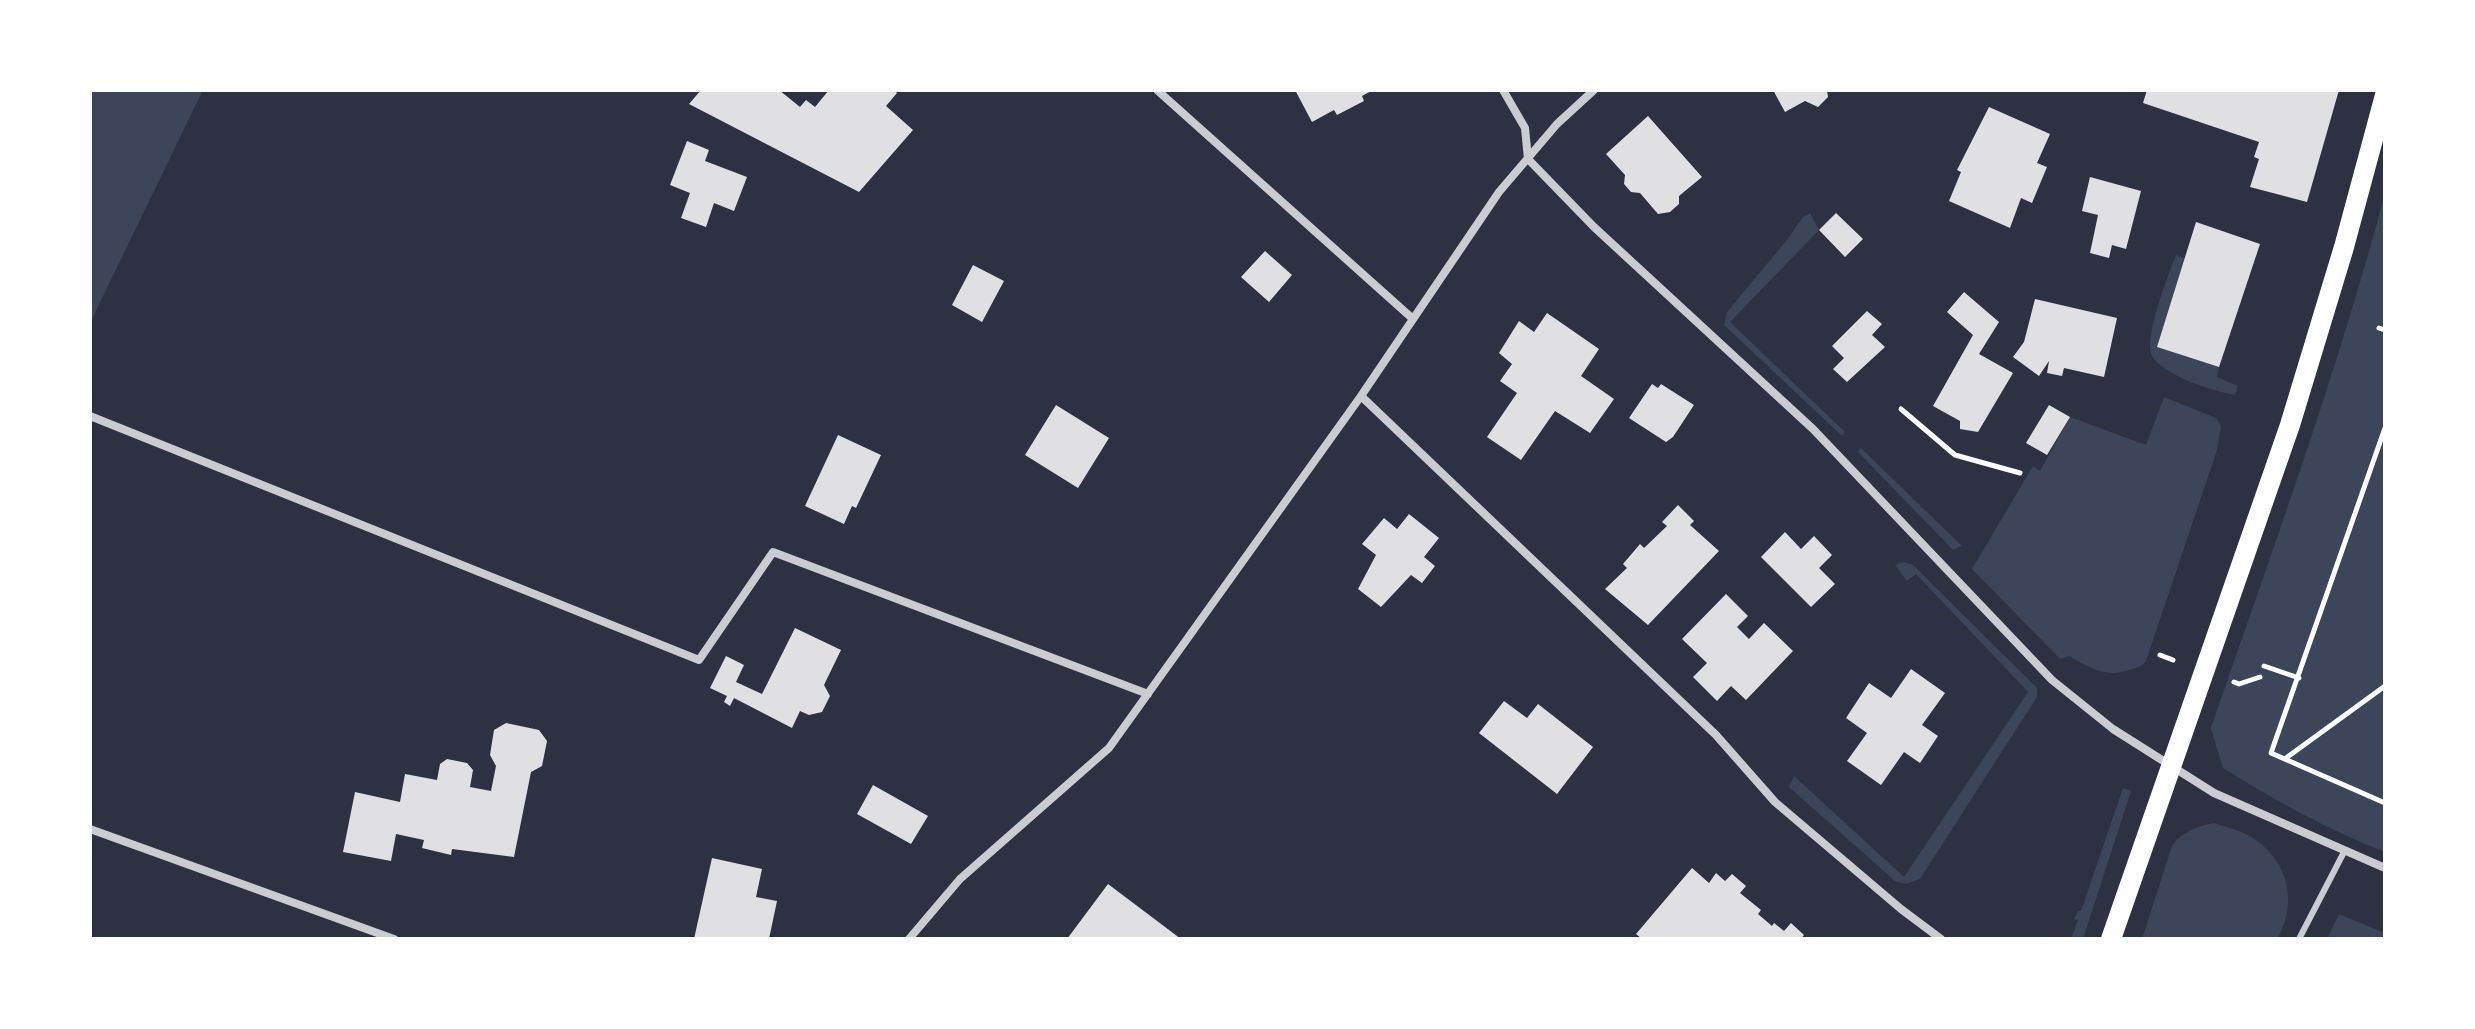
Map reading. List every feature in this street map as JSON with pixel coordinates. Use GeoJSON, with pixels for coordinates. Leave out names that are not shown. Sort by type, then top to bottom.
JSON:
{"type":"FeatureCollection","features":[{"type":"Feature","properties":{"kind":"main road"},"geometry":{"type":"LineString","coordinates":[[2111,939],[2290,425],[2344,247],[2385,95]]}},
{"type":"Feature","properties":{"kind":"street"},"geometry":{"type":"LineString","coordinates":[[1157,90],[1413,319]]}},
{"type":"Feature","properties":{"kind":"street"},"geometry":{"type":"LineString","coordinates":[[1503,90],[1525,128],[1528,159],[1594,227],[1813,429],[2052,680],[2113,729],[2214,793],[2385,868]]}},
{"type":"Feature","properties":{"kind":"street"},"geometry":{"type":"LineString","coordinates":[[909,939],[960,879],[1109,748],[1361,396],[1499,192],[1557,124],[1594,90]]}},
{"type":"Feature","properties":{"kind":"street"},"geometry":{"type":"LineString","coordinates":[[1361,396],[1732,751],[1775,802],[1941,939]]}},
{"type":"Feature","properties":{"kind":"street"},"geometry":{"type":"LineString","coordinates":[[90,416],[699,660],[773,552],[1148,694]]}},
{"type":"Feature","properties":{"kind":"street"},"geometry":{"type":"LineString","coordinates":[[90,829],[394,939]]}},
{"type":"Feature","properties":{"kind":"lane"},"geometry":{"type":"LineString","coordinates":[[2299,939],[2344,852]]}},
{"type":"Feature","properties":{"kind":"path"},"geometry":{"type":"LineString","coordinates":[[1901,409],[1955,455],[2020,473]]}},
{"type":"Feature","properties":{"kind":"path"},"geometry":{"type":"LineString","coordinates":[[2385,428],[2271,753],[2385,803]]}},
{"type":"Feature","properties":{"kind":"path"},"geometry":{"type":"LineString","coordinates":[[2160,655],[2173,660]]}},
{"type":"Feature","properties":{"kind":"path"},"geometry":{"type":"LineString","coordinates":[[2264,666],[2299,678]]}},
{"type":"Feature","properties":{"kind":"path"},"geometry":{"type":"LineString","coordinates":[[2224,679],[2239,684],[2260,677]]}},
{"type":"Feature","properties":{"kind":"path"},"geometry":{"type":"LineString","coordinates":[[2286,759],[2385,686]]}},
{"type":"Feature","properties":{"kind":"shaded area"},"geometry":{"type":"Polygon","coordinates":[[[90,90],[203,90],[90,323],[90,90]]]}},
{"type":"Feature","properties":{"kind":"shaded area"},"geometry":{"type":"Polygon","coordinates":[[[2385,193],[2385,852],[2302,814],[2223,768],[2211,728],[2325,395],[2385,193]]]}},
{"type":"Feature","properties":{"kind":"shaded area"},"geometry":{"type":"Polygon","coordinates":[[[1810,213],[1819,230],[1730,322],[1845,432],[1842,436],[1724,325],[1727,312],[1803,217],[1810,213]]]}},
{"type":"Feature","properties":{"kind":"shaded area"},"geometry":{"type":"Polygon","coordinates":[[[2176,255],[2186,259],[2157,347],[2219,367],[2217,377],[2238,386],[2235,395],[2178,376],[2152,356],[2150,348],[2154,321],[2176,255]]]}},
{"type":"Feature","properties":{"kind":"shaded area"},"geometry":{"type":"Polygon","coordinates":[[[2164,397],[2216,418],[2221,426],[2217,450],[2146,661],[2137,668],[2112,673],[2091,668],[2069,656],[2060,659],[1972,569],[2033,466],[2040,471],[2070,417],[2146,445],[2164,397]]]}},
{"type":"Feature","properties":{"kind":"shaded area"},"geometry":{"type":"Polygon","coordinates":[[[1861,448],[1962,546],[1953,550],[1858,452],[1861,448]]]}},
{"type":"Feature","properties":{"kind":"shaded area"},"geometry":{"type":"Polygon","coordinates":[[[1904,562],[1913,565],[2037,688],[2037,697],[1920,879],[1906,884],[1895,881],[1789,787],[1794,776],[1904,877],[2028,692],[1916,574],[1907,581],[1895,565],[1904,562]]]}},
{"type":"Feature","properties":{"kind":"shaded area"},"geometry":{"type":"Polygon","coordinates":[[[2123,788],[2131,791],[2083,939],[2071,939],[2078,920],[2074,919],[2081,911],[2123,788]]]}},
{"type":"Feature","properties":{"kind":"shaded area"},"geometry":{"type":"Polygon","coordinates":[[[2214,823],[2250,836],[2263,846],[2281,869],[2288,896],[2284,925],[2277,939],[2142,939],[2172,846],[2190,830],[2214,823]]]}},
{"type":"Feature","properties":{"kind":"shaded area"},"geometry":{"type":"Polygon","coordinates":[[[2339,914],[2385,933],[2385,939],[2327,939],[2339,914]]]}},
{"type":"Feature","properties":{"kind":"building"},"geometry":{"type":"Polygon","coordinates":[[[701,90],[779,90],[800,107],[806,100],[815,107],[829,90],[893,90],[897,93],[886,106],[913,130],[859,192],[689,104],[701,90]]]}},
{"type":"Feature","properties":{"kind":"building"},"geometry":{"type":"Polygon","coordinates":[[[1295,90],[1373,90],[1362,96],[1364,101],[1337,115],[1334,110],[1312,122],[1295,90]]]}},
{"type":"Feature","properties":{"kind":"building"},"geometry":{"type":"Polygon","coordinates":[[[1773,90],[1827,90],[1828,97],[1818,107],[1805,101],[1785,112],[1773,90]]]}},
{"type":"Feature","properties":{"kind":"building"},"geometry":{"type":"Polygon","coordinates":[[[2147,90],[2339,90],[2307,202],[2250,187],[2259,159],[2254,157],[2259,142],[2143,103],[2147,90]]]}},
{"type":"Feature","properties":{"kind":"building"},"geometry":{"type":"Polygon","coordinates":[[[1989,107],[2050,134],[2037,163],[2047,167],[2032,203],[2021,198],[2010,228],[1949,201],[1961,172],[1957,170],[1989,107]]]}},
{"type":"Feature","properties":{"kind":"building"},"geometry":{"type":"Polygon","coordinates":[[[1648,116],[1702,177],[1679,196],[1679,204],[1670,212],[1658,214],[1640,193],[1631,192],[1624,184],[1625,175],[1606,154],[1648,116]]]}},
{"type":"Feature","properties":{"kind":"building"},"geometry":{"type":"Polygon","coordinates":[[[687,141],[709,150],[705,161],[747,177],[734,211],[714,203],[706,227],[681,218],[690,193],[670,185],[687,141]]]}},
{"type":"Feature","properties":{"kind":"building"},"geometry":{"type":"Polygon","coordinates":[[[2090,177],[2141,191],[2126,249],[2112,245],[2109,258],[2090,253],[2098,215],[2082,211],[2090,177]]]}},
{"type":"Feature","properties":{"kind":"building"},"geometry":{"type":"Polygon","coordinates":[[[1836,213],[1863,239],[1845,257],[1819,230],[1836,213]]]}},
{"type":"Feature","properties":{"kind":"building"},"geometry":{"type":"Polygon","coordinates":[[[2196,222],[2260,244],[2219,367],[2157,347],[2196,222]]]}},
{"type":"Feature","properties":{"kind":"building"},"geometry":{"type":"Polygon","coordinates":[[[1265,251],[1292,275],[1269,302],[1241,277],[1265,251]]]}},
{"type":"Feature","properties":{"kind":"building"},"geometry":{"type":"Polygon","coordinates":[[[973,265],[1004,281],[982,322],[952,305],[973,265]]]}},
{"type":"Feature","properties":{"kind":"building"},"geometry":{"type":"Polygon","coordinates":[[[1964,292],[1999,322],[1979,354],[2013,373],[1978,432],[1960,429],[1960,421],[1933,406],[1973,335],[1947,312],[1964,292]]]}},
{"type":"Feature","properties":{"kind":"building"},"geometry":{"type":"Polygon","coordinates":[[[2035,299],[2117,318],[2104,377],[2064,368],[2062,376],[2047,373],[2049,361],[2039,376],[2013,357],[2024,342],[2035,299]]]}},
{"type":"Feature","properties":{"kind":"building"},"geometry":{"type":"Polygon","coordinates":[[[1867,311],[1882,324],[1872,335],[1885,347],[1847,382],[1833,369],[1844,358],[1832,346],[1867,311]]]}},
{"type":"Feature","properties":{"kind":"building"},"geometry":{"type":"Polygon","coordinates":[[[1547,313],[1599,349],[1581,376],[1614,399],[1590,433],[1555,411],[1521,460],[1487,437],[1517,393],[1500,381],[1512,364],[1499,353],[1519,321],[1534,332],[1547,313]]]}},
{"type":"Feature","properties":{"kind":"building"},"geometry":{"type":"Polygon","coordinates":[[[1652,384],[1658,388],[1661,384],[1694,405],[1673,437],[1666,442],[1629,418],[1652,384]]]}},
{"type":"Feature","properties":{"kind":"building"},"geometry":{"type":"Polygon","coordinates":[[[1056,405],[1109,438],[1078,488],[1025,455],[1056,405]]]}},
{"type":"Feature","properties":{"kind":"building"},"geometry":{"type":"Polygon","coordinates":[[[2049,405],[2070,417],[2047,455],[2026,443],[2049,405]]]}},
{"type":"Feature","properties":{"kind":"building"},"geometry":{"type":"Polygon","coordinates":[[[838,435],[881,455],[856,508],[852,506],[844,524],[805,506],[838,435]]]}},
{"type":"Feature","properties":{"kind":"building"},"geometry":{"type":"Polygon","coordinates":[[[1678,505],[1694,521],[1690,525],[1719,551],[1648,625],[1605,589],[1627,568],[1623,564],[1640,544],[1644,548],[1667,526],[1662,522],[1678,505]]]}},
{"type":"Feature","properties":{"kind":"building"},"geometry":{"type":"Polygon","coordinates":[[[1409,514],[1439,538],[1424,557],[1435,566],[1422,583],[1411,575],[1381,607],[1358,589],[1376,555],[1362,544],[1384,518],[1397,529],[1409,514]]]}},
{"type":"Feature","properties":{"kind":"building"},"geometry":{"type":"Polygon","coordinates":[[[1785,532],[1801,549],[1814,536],[1832,555],[1819,568],[1835,584],[1811,607],[1761,557],[1785,532]]]}},
{"type":"Feature","properties":{"kind":"building"},"geometry":{"type":"Polygon","coordinates":[[[1726,594],[1748,616],[1737,627],[1749,639],[1764,623],[1793,651],[1746,700],[1731,686],[1717,701],[1693,677],[1707,663],[1682,639],[1726,594]]]}},
{"type":"Feature","properties":{"kind":"building"},"geometry":{"type":"Polygon","coordinates":[[[795,628],[841,650],[824,685],[830,696],[822,712],[809,715],[800,711],[792,728],[734,698],[730,706],[724,702],[727,696],[710,688],[726,656],[744,665],[736,682],[762,694],[795,628]]]}},
{"type":"Feature","properties":{"kind":"building"},"geometry":{"type":"Polygon","coordinates":[[[1911,669],[1945,693],[1922,725],[1938,736],[1920,763],[1904,752],[1881,785],[1847,761],[1867,733],[1846,718],[1869,683],[1891,698],[1911,669]]]}},
{"type":"Feature","properties":{"kind":"building"},"geometry":{"type":"Polygon","coordinates":[[[1504,701],[1527,718],[1538,704],[1593,747],[1557,794],[1479,733],[1504,701]]]}},
{"type":"Feature","properties":{"kind":"building"},"geometry":{"type":"Polygon","coordinates":[[[506,723],[539,730],[547,741],[542,766],[531,772],[514,857],[452,849],[451,855],[422,848],[424,840],[396,834],[391,861],[343,852],[355,792],[400,802],[405,774],[437,780],[440,764],[447,759],[467,763],[473,770],[470,787],[491,791],[496,766],[490,755],[494,730],[506,723]]]}},
{"type":"Feature","properties":{"kind":"building"},"geometry":{"type":"Polygon","coordinates":[[[873,785],[928,816],[911,844],[857,814],[873,785]]]}},
{"type":"Feature","properties":{"kind":"building"},"geometry":{"type":"Polygon","coordinates":[[[712,858],[762,869],[756,897],[777,901],[769,939],[694,939],[712,858]]]}},
{"type":"Feature","properties":{"kind":"building"},"geometry":{"type":"Polygon","coordinates":[[[1692,868],[1709,883],[1716,873],[1725,881],[1732,874],[1746,886],[1740,893],[1761,910],[1758,914],[1772,926],[1774,923],[1784,931],[1791,923],[1804,935],[1801,939],[1642,939],[1636,934],[1692,868]]]}},
{"type":"Feature","properties":{"kind":"building"},"geometry":{"type":"Polygon","coordinates":[[[1108,884],[1181,939],[1067,939],[1108,884]]]}}]}
